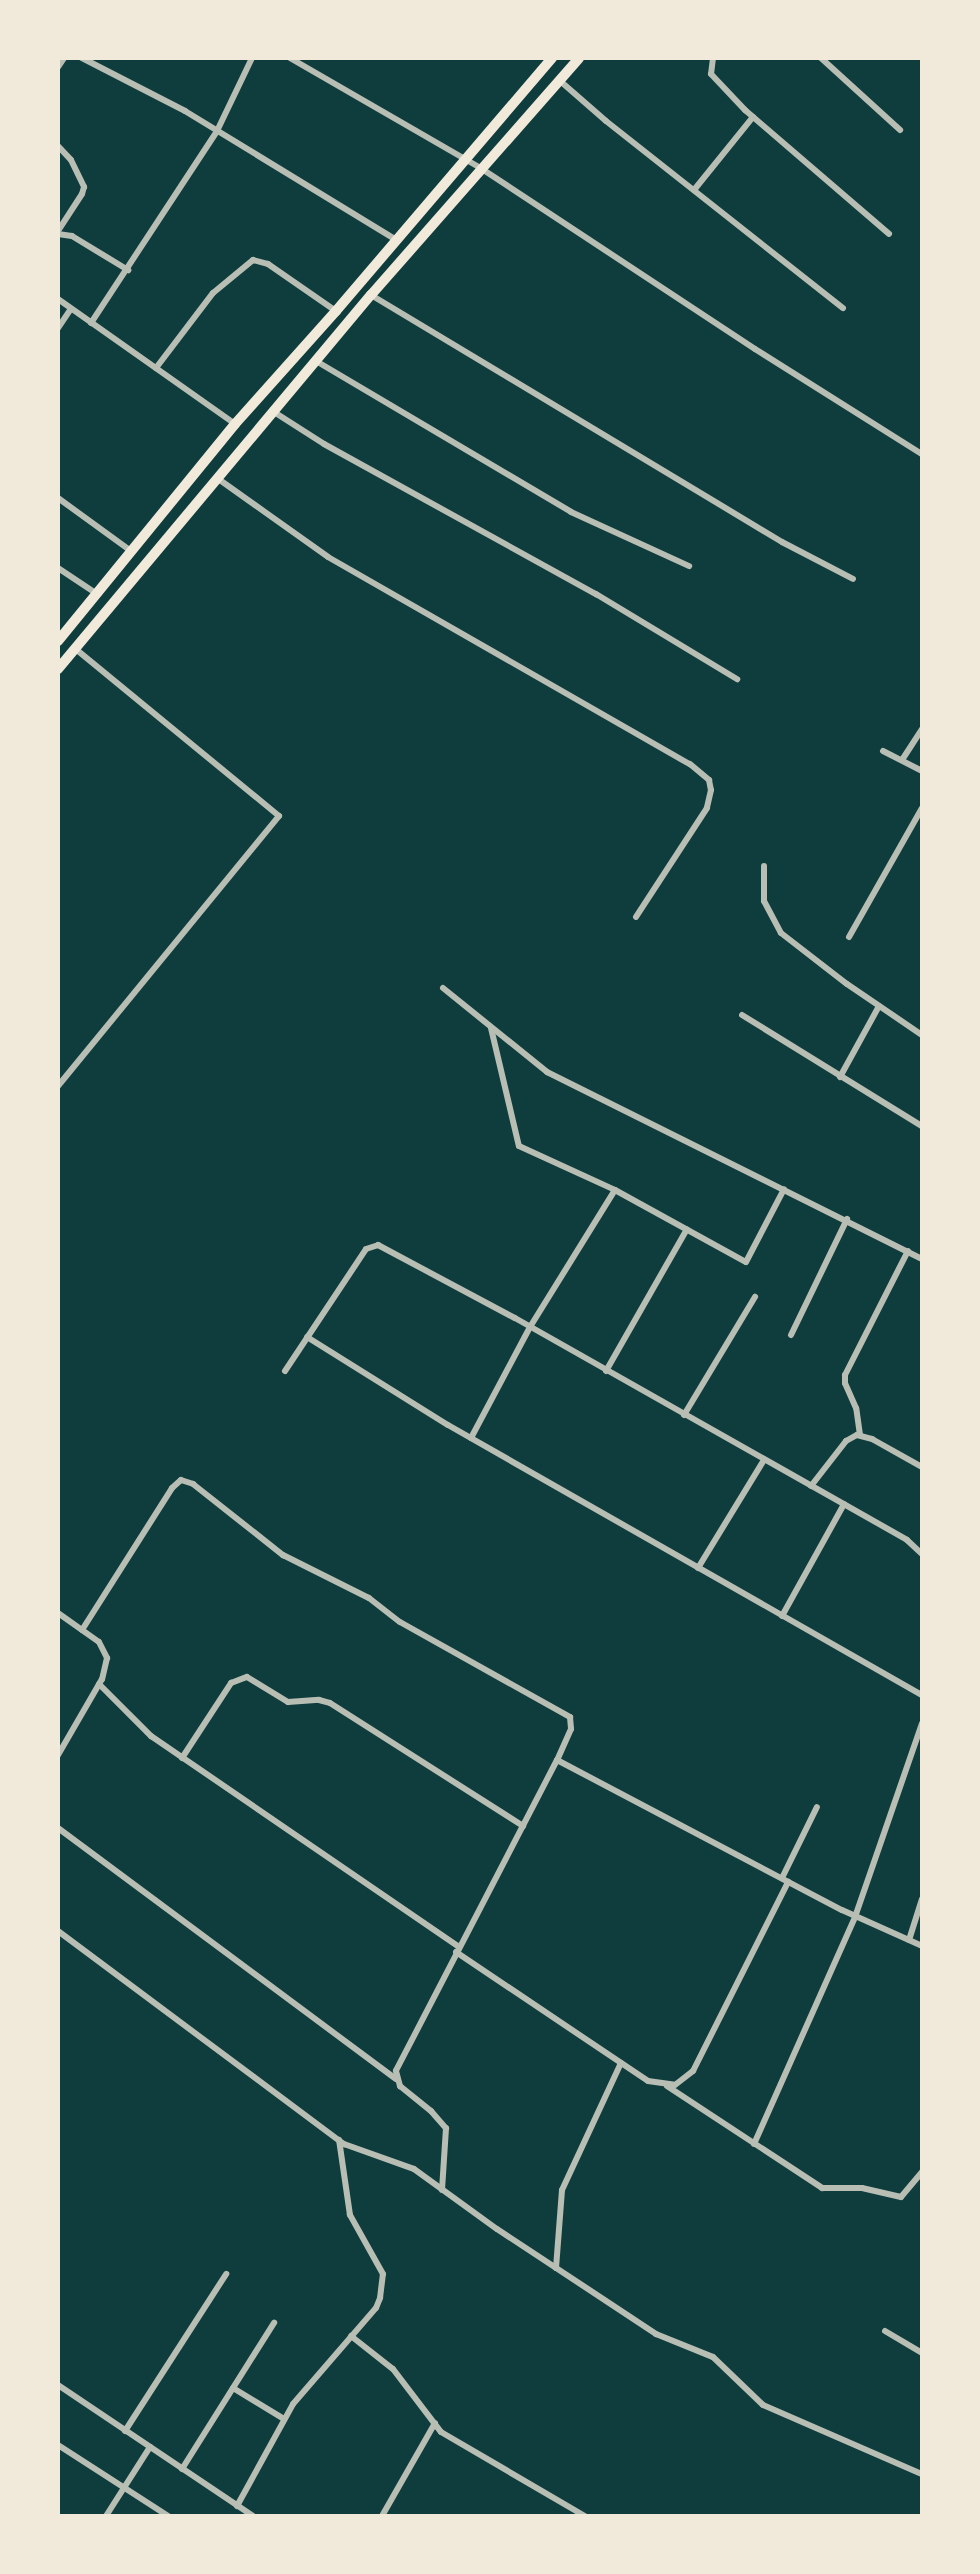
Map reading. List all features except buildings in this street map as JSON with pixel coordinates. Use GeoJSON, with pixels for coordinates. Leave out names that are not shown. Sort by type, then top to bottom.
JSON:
{"type":"FeatureCollection","features":[{"type":"Feature","properties":{"kind":"highway"},"geometry":{"type":"LineString","coordinates":[[59,637],[98,594],[235,424],[337,311],[395,239],[552,58]]}},
{"type":"Feature","properties":{"kind":"highway"},"geometry":{"type":"LineString","coordinates":[[58,669],[372,295],[579,58]]}},
{"type":"Feature","properties":{"kind":"street"},"geometry":{"type":"LineString","coordinates":[[58,67],[64,58]]}},
{"type":"Feature","properties":{"kind":"street"},"geometry":{"type":"LineString","coordinates":[[82,58],[217,131],[395,239]]}},
{"type":"Feature","properties":{"kind":"street"},"geometry":{"type":"LineString","coordinates":[[91,323],[217,131],[252,58]]}},
{"type":"Feature","properties":{"kind":"street"},"geometry":{"type":"LineString","coordinates":[[290,58],[466,159],[754,349],[922,454]]}},
{"type":"Feature","properties":{"kind":"street"},"geometry":{"type":"LineString","coordinates":[[713,58],[711,75],[753,117],[889,234]]}},
{"type":"Feature","properties":{"kind":"street"},"geometry":{"type":"LineString","coordinates":[[821,58],[900,130]]}},
{"type":"Feature","properties":{"kind":"street"},"geometry":{"type":"LineString","coordinates":[[559,80],[843,308]]}},
{"type":"Feature","properties":{"kind":"street"},"geometry":{"type":"LineString","coordinates":[[694,190],[753,117]]}},
{"type":"Feature","properties":{"kind":"street"},"geometry":{"type":"LineString","coordinates":[[58,146],[71,160],[84,187],[58,232],[72,236],[128,270]]}},
{"type":"Feature","properties":{"kind":"street"},"geometry":{"type":"LineString","coordinates":[[156,368],[213,293],[253,260],[268,264],[337,311]]}},
{"type":"Feature","properties":{"kind":"street"},"geometry":{"type":"LineString","coordinates":[[372,295],[782,542],[853,579]]}},
{"type":"Feature","properties":{"kind":"street"},"geometry":{"type":"LineString","coordinates":[[58,299],[235,424]]}},
{"type":"Feature","properties":{"kind":"street"},"geometry":{"type":"LineString","coordinates":[[58,328],[71,309]]}},
{"type":"Feature","properties":{"kind":"street"},"geometry":{"type":"LineString","coordinates":[[316,361],[571,512],[689,566]]}},
{"type":"Feature","properties":{"kind":"street"},"geometry":{"type":"LineString","coordinates":[[274,412],[324,444],[596,594],[737,680]]}},
{"type":"Feature","properties":{"kind":"street"},"geometry":{"type":"LineString","coordinates":[[216,478],[328,557],[690,764],[709,780],[711,790],[707,808],[636,917]]}},
{"type":"Feature","properties":{"kind":"street"},"geometry":{"type":"LineString","coordinates":[[58,498],[131,551]]}},
{"type":"Feature","properties":{"kind":"street"},"geometry":{"type":"LineString","coordinates":[[58,568],[98,594]]}},
{"type":"Feature","properties":{"kind":"street"},"geometry":{"type":"LineString","coordinates":[[58,1086],[279,816],[76,649]]}},
{"type":"Feature","properties":{"kind":"street"},"geometry":{"type":"LineString","coordinates":[[902,760],[922,729]]}},
{"type":"Feature","properties":{"kind":"street"},"geometry":{"type":"LineString","coordinates":[[883,751],[922,771]]}},
{"type":"Feature","properties":{"kind":"street"},"geometry":{"type":"LineString","coordinates":[[849,937],[922,808]]}},
{"type":"Feature","properties":{"kind":"street"},"geometry":{"type":"LineString","coordinates":[[764,866],[764,901],[775,926],[879,1006],[922,1035]]}},
{"type":"Feature","properties":{"kind":"street"},"geometry":{"type":"LineString","coordinates":[[443,988],[547,1072],[847,1219],[922,1259]]}},
{"type":"Feature","properties":{"kind":"street"},"geometry":{"type":"LineString","coordinates":[[840,1077],[879,1006]]}},
{"type":"Feature","properties":{"kind":"street"},"geometry":{"type":"LineString","coordinates":[[742,1015],[922,1126]]}},
{"type":"Feature","properties":{"kind":"street"},"geometry":{"type":"LineString","coordinates":[[491,1027],[519,1146],[615,1190],[746,1262],[784,1188]]}},
{"type":"Feature","properties":{"kind":"street"},"geometry":{"type":"LineString","coordinates":[[471,1438],[530,1327],[615,1190]]}},
{"type":"Feature","properties":{"kind":"street"},"geometry":{"type":"LineString","coordinates":[[791,1335],[847,1219]]}},
{"type":"Feature","properties":{"kind":"street"},"geometry":{"type":"LineString","coordinates":[[606,1371],[687,1229]]}},
{"type":"Feature","properties":{"kind":"street"},"geometry":{"type":"LineString","coordinates":[[285,1371],[366,1249],[374,1244],[530,1327],[915,1544],[922,1554]]}},
{"type":"Feature","properties":{"kind":"street"},"geometry":{"type":"LineString","coordinates":[[860,1435],[856,1408],[845,1383],[845,1375],[908,1251]]}},
{"type":"Feature","properties":{"kind":"street"},"geometry":{"type":"LineString","coordinates":[[684,1415],[755,1297]]}},
{"type":"Feature","properties":{"kind":"street"},"geometry":{"type":"LineString","coordinates":[[307,1338],[471,1438],[922,1695]]}},
{"type":"Feature","properties":{"kind":"street"},"geometry":{"type":"LineString","coordinates":[[860,1435],[922,1467]]}},
{"type":"Feature","properties":{"kind":"street"},"geometry":{"type":"LineString","coordinates":[[811,1486],[846,1441],[860,1435]]}},
{"type":"Feature","properties":{"kind":"street"},"geometry":{"type":"LineString","coordinates":[[698,1568],[764,1460]]}},
{"type":"Feature","properties":{"kind":"street"},"geometry":{"type":"LineString","coordinates":[[82,1630],[172,1488],[181,1480],[193,1484],[283,1556],[369,1598],[400,1622],[566,1714],[571,1720],[571,1730],[557,1760],[400,2059],[396,2079]]}},
{"type":"Feature","properties":{"kind":"street"},"geometry":{"type":"LineString","coordinates":[[782,1616],[844,1504]]}},
{"type":"Feature","properties":{"kind":"street"},"geometry":{"type":"LineString","coordinates":[[58,1613],[99,1642],[107,1658],[99,1684],[58,1755]]}},
{"type":"Feature","properties":{"kind":"street"},"geometry":{"type":"LineString","coordinates":[[182,1758],[231,1683],[247,1677],[288,1702],[320,1699],[330,1703],[523,1826]]}},
{"type":"Feature","properties":{"kind":"street"},"geometry":{"type":"LineString","coordinates":[[99,1684],[143,1730],[182,1758],[621,2063],[648,2081],[667,2086],[816,2186],[832,2190],[863,2188],[901,2197],[922,2172]]}},
{"type":"Feature","properties":{"kind":"street"},"geometry":{"type":"LineString","coordinates":[[754,2144],[855,1917],[922,1723]]}},
{"type":"Feature","properties":{"kind":"street"},"geometry":{"type":"LineString","coordinates":[[557,1760],[855,1917],[922,1945]]}},
{"type":"Feature","properties":{"kind":"street"},"geometry":{"type":"LineString","coordinates":[[667,2086],[684,2080],[693,2071],[817,1807]]}},
{"type":"Feature","properties":{"kind":"street"},"geometry":{"type":"LineString","coordinates":[[58,1828],[396,2079],[400,2086],[441,2120],[446,2128],[442,2190]]}},
{"type":"Feature","properties":{"kind":"street"},"geometry":{"type":"LineString","coordinates":[[909,1940],[922,1899]]}},
{"type":"Feature","properties":{"kind":"street"},"geometry":{"type":"LineString","coordinates":[[58,1931],[340,2140],[407,2166],[663,2338],[713,2357],[763,2405],[922,2474]]}},
{"type":"Feature","properties":{"kind":"street"},"geometry":{"type":"LineString","coordinates":[[556,2268],[562,2190],[621,2063]]}},
{"type":"Feature","properties":{"kind":"street"},"geometry":{"type":"LineString","coordinates":[[237,2506],[293,2404],[376,2308],[384,2287],[383,2274],[350,2215],[340,2140]]}},
{"type":"Feature","properties":{"kind":"street"},"geometry":{"type":"LineString","coordinates":[[125,2431],[226,2274]]}},
{"type":"Feature","properties":{"kind":"street"},"geometry":{"type":"LineString","coordinates":[[182,2469],[275,2323]]}},
{"type":"Feature","properties":{"kind":"street"},"geometry":{"type":"LineString","coordinates":[[885,2331],[922,2353]]}},
{"type":"Feature","properties":{"kind":"street"},"geometry":{"type":"LineString","coordinates":[[351,2336],[393,2369],[448,2437],[584,2516]]}},
{"type":"Feature","properties":{"kind":"street"},"geometry":{"type":"LineString","coordinates":[[58,2385],[253,2516]]}},
{"type":"Feature","properties":{"kind":"street"},"geometry":{"type":"LineString","coordinates":[[233,2388],[284,2419]]}},
{"type":"Feature","properties":{"kind":"street"},"geometry":{"type":"LineString","coordinates":[[382,2516],[435,2423]]}},
{"type":"Feature","properties":{"kind":"street"},"geometry":{"type":"LineString","coordinates":[[58,2445],[168,2516]]}},
{"type":"Feature","properties":{"kind":"street"},"geometry":{"type":"LineString","coordinates":[[106,2516],[150,2447]]}}]}
